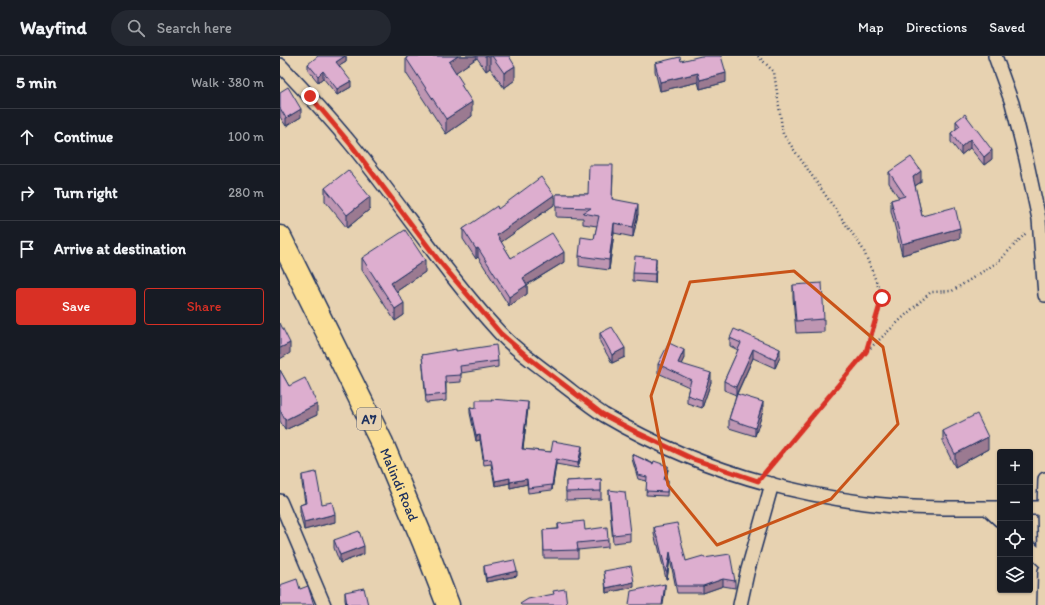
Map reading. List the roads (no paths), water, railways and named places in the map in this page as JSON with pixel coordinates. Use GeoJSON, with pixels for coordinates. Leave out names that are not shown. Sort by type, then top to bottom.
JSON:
{"type":"FeatureCollection","features":[{"type":"Feature","properties":{"kind":"highway","name":"Malindi Road"},"geometry":{"type":"LineString","coordinates":[[280,237],[382,443],[448,605]]}},
{"type":"Feature","properties":{"kind":"street"},"geometry":{"type":"LineString","coordinates":[[995,56],[1012,103],[1039,219],[1045,295]]}},
{"type":"Feature","properties":{"kind":"street"},"geometry":{"type":"LineString","coordinates":[[280,65],[310,96],[352,146],[439,261],[501,334],[529,358],[602,414],[693,459],[758,481],[811,494],[867,503],[937,508],[994,508]]}},
{"type":"Feature","properties":{"kind":"street"},"geometry":{"type":"LineString","coordinates":[[1045,479],[1045,550]]}},
{"type":"Feature","properties":{"kind":"street"},"geometry":{"type":"LineString","coordinates":[[740,605],[747,573],[772,484]]}},
{"type":"Feature","properties":{"kind":"street"},"geometry":{"type":"LineString","coordinates":[[280,501],[324,605]]}},
{"type":"Feature","properties":{"kind":"street"},"geometry":{"type":"LineString","coordinates":[[1033,508],[1044,508]]}},
{"type":"Feature","properties":{"kind":"street"},"geometry":{"type":"LineString","coordinates":[[1033,551],[1045,562]]}},
{"type":"Feature","properties":{"kind":"street"},"geometry":{"type":"LineString","coordinates":[[1044,605],[1045,571]]}}]}
